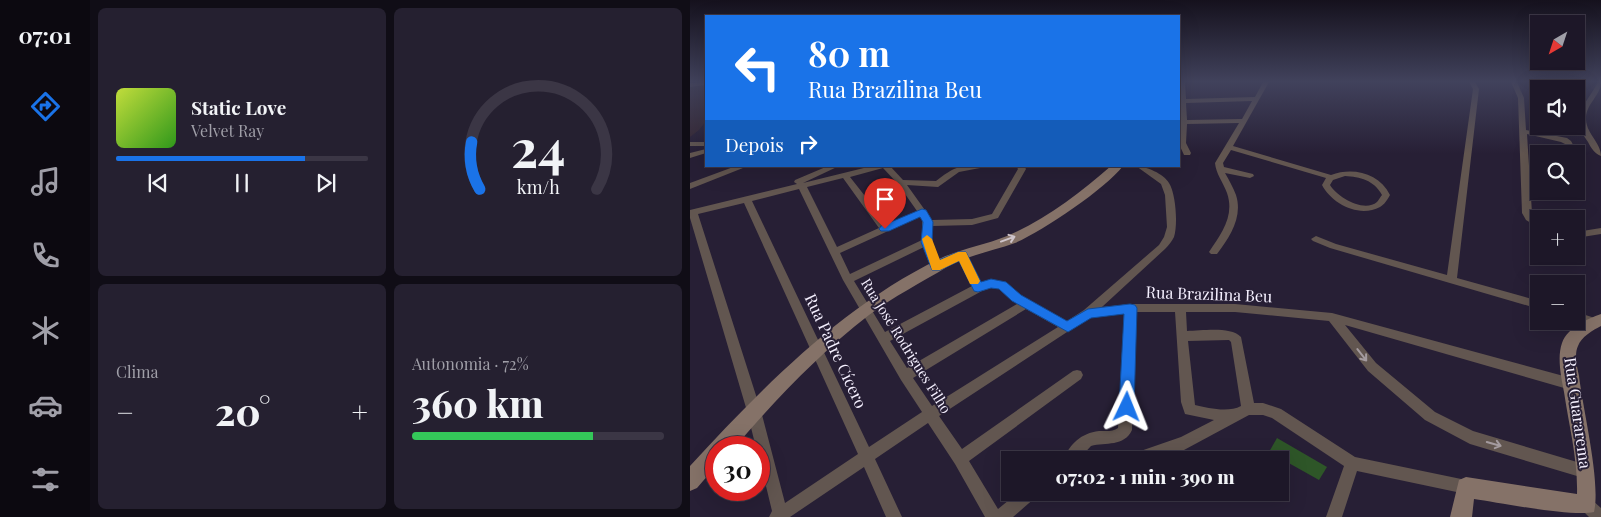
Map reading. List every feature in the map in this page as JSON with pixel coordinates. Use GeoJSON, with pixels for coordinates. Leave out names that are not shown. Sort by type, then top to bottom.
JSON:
{"type":"FeatureCollection","features":[{"type":"Feature","properties":{"kind":"street"},"geometry":{"type":"LineString","coordinates":[[1182,106],[1184,122],[1182,143],[1187,153]]}},
{"type":"Feature","properties":{"kind":"street"},"geometry":{"type":"LineString","coordinates":[[1214,252],[1230,229],[1233,202],[1232,194],[1219,163],[1252,106]]}},
{"type":"Feature","properties":{"kind":"street"},"geometry":{"type":"LineString","coordinates":[[1451,280],[1474,106]]}},
{"type":"Feature","properties":{"kind":"street"},"geometry":{"type":"LineString","coordinates":[[1521,106],[1527,213],[1530,218]]}},
{"type":"Feature","properties":{"kind":"street"},"geometry":{"type":"LineString","coordinates":[[1586,106],[1582,114],[1589,140],[1601,154]]}},
{"type":"Feature","properties":{"kind":"street"},"geometry":{"type":"LineString","coordinates":[[1184,122],[1243,121]]}},
{"type":"Feature","properties":{"kind":"street"},"geometry":{"type":"LineString","coordinates":[[1522,131],[1564,140],[1569,145]]}},
{"type":"Feature","properties":{"kind":"street"},"geometry":{"type":"LineString","coordinates":[[690,144],[705,144]]}},
{"type":"Feature","properties":{"kind":"street"},"geometry":{"type":"LineString","coordinates":[[1230,147],[1330,177],[1344,173],[1372,179],[1384,189],[1386,195],[1380,204],[1362,207],[1342,203],[1326,187],[1330,177]]}},
{"type":"Feature","properties":{"kind":"street"},"geometry":{"type":"LineString","coordinates":[[690,156],[705,151]]}},
{"type":"Feature","properties":{"kind":"street"},"geometry":{"type":"LineString","coordinates":[[690,186],[741,167]]}},
{"type":"Feature","properties":{"kind":"street"},"geometry":{"type":"LineString","coordinates":[[776,192],[832,167]]}},
{"type":"Feature","properties":{"kind":"street"},"geometry":{"type":"LineString","coordinates":[[780,516],[754,411],[692,213],[747,198],[880,167]]}},
{"type":"Feature","properties":{"kind":"street"},"geometry":{"type":"LineString","coordinates":[[885,167],[901,182],[928,222],[927,242],[936,267]]}},
{"type":"Feature","properties":{"kind":"street"},"geometry":{"type":"LineString","coordinates":[[901,182],[938,184],[956,170],[974,167]]}},
{"type":"Feature","properties":{"kind":"street"},"geometry":{"type":"LineString","coordinates":[[928,222],[990,219],[995,216],[1022,169],[1021,167]]}},
{"type":"Feature","properties":{"kind":"street"},"geometry":{"type":"LineString","coordinates":[[732,436],[754,411],[866,309],[936,267],[962,255],[1012,239],[1040,224],[1076,200],[1117,167]]}},
{"type":"Feature","properties":{"kind":"street"},"geometry":{"type":"LineString","coordinates":[[1088,314],[1170,238],[1172,214],[1165,183],[1141,167]]}},
{"type":"Feature","properties":{"kind":"street"},"geometry":{"type":"LineString","coordinates":[[1220,169],[1250,176]]}},
{"type":"Feature","properties":{"kind":"street"},"geometry":{"type":"LineString","coordinates":[[845,176],[885,229]]}},
{"type":"Feature","properties":{"kind":"street","name":"Rua José Rodrigues Filho"},"geometry":{"type":"LineString","coordinates":[[802,186],[848,280],[905,376],[960,459],[994,517]]}},
{"type":"Feature","properties":{"kind":"street","name":"Rua Padre Cícero"},"geometry":{"type":"LineString","coordinates":[[747,198],[894,517]]}},
{"type":"Feature","properties":{"kind":"street"},"geometry":{"type":"LineString","coordinates":[[834,252],[922,212]]}},
{"type":"Feature","properties":{"kind":"street"},"geometry":{"type":"LineString","coordinates":[[1585,234],[1601,231]]}},
{"type":"Feature","properties":{"kind":"street"},"geometry":{"type":"LineString","coordinates":[[1316,239],[1333,246],[1530,303]]}},
{"type":"Feature","properties":{"kind":"street"},"geometry":{"type":"LineString","coordinates":[[848,280],[927,242]]}},
{"type":"Feature","properties":{"kind":"street"},"geometry":{"type":"LineString","coordinates":[[962,255],[978,288]]}},
{"type":"Feature","properties":{"kind":"street"},"geometry":{"type":"LineString","coordinates":[[883,339],[978,288],[991,284],[1002,285],[1016,298],[1068,327]]}},
{"type":"Feature","properties":{"kind":"street"},"geometry":{"type":"LineString","coordinates":[[905,376],[1026,304]]}},
{"type":"Feature","properties":{"kind":"street"},"geometry":{"type":"LineString","coordinates":[[1076,451],[1087,440],[1120,435],[1125,430],[1130,308]]}},
{"type":"Feature","properties":{"kind":"street","name":"Rua Brazilina Beu"},"geometry":{"type":"LineString","coordinates":[[780,516],[930,414],[1088,314],[1130,308],[1234,308],[1332,316],[1571,384]]}},
{"type":"Feature","properties":{"kind":"street"},"geometry":{"type":"LineString","coordinates":[[1180,308],[1187,402],[1190,410],[1207,414],[1263,409],[1276,413],[1352,463],[1594,511]]}},
{"type":"Feature","properties":{"kind":"street"},"geometry":{"type":"LineString","coordinates":[[1332,316],[1372,367],[1430,416],[1470,437],[1587,472]]}},
{"type":"Feature","properties":{"kind":"street"},"geometry":{"type":"LineString","coordinates":[[1585,318],[1598,321]]}},
{"type":"Feature","properties":{"kind":"street","name":"Rua Guararema"},"geometry":{"type":"LineString","coordinates":[[1594,511],[1571,384],[1568,352],[1570,343],[1598,321]]}},
{"type":"Feature","properties":{"kind":"street"},"geometry":{"type":"LineString","coordinates":[[1182,336],[1234,336],[1238,344],[1243,412]]}},
{"type":"Feature","properties":{"kind":"street"},"geometry":{"type":"LineString","coordinates":[[960,459],[1077,375]]}},
{"type":"Feature","properties":{"kind":"street"},"geometry":{"type":"LineString","coordinates":[[1160,451],[1184,443],[1243,412]]}},
{"type":"Feature","properties":{"kind":"street"},"geometry":{"type":"LineString","coordinates":[[1334,517],[1352,463]]}},
{"type":"Feature","properties":{"kind":"street"},"geometry":{"type":"LineString","coordinates":[[690,481],[705,464]]}},
{"type":"Feature","properties":{"kind":"street"},"geometry":{"type":"LineString","coordinates":[[1461,517],[1466,487]]}},
{"type":"Feature","properties":{"kind":"street"},"geometry":{"type":"LineString","coordinates":[[1001,517],[1020,501]]}},
{"type":"Feature","properties":{"kind":"shaded area"},"geometry":{"type":"Polygon","coordinates":[[[690,106],[705,106],[705,122],[690,137],[690,106]]]}},
{"type":"Feature","properties":{"kind":"green space"},"geometry":{"type":"Polygon","coordinates":[[[1277,438],[1327,467],[1319,480],[1289,463],[1289,451],[1270,451],[1277,438]]]}},
{"type":"Feature","properties":{"kind":"slow traffic"},"geometry":{"type":"LineString","coordinates":[[927,239],[936,267],[962,255],[974,281]]}},
{"type":"Feature","properties":{"kind":"route"},"geometry":{"type":"LineString","coordinates":[[885,229],[922,212],[927,218],[927,242],[936,267],[962,255],[978,288],[991,284],[1002,285],[1016,298],[1068,327],[1088,314],[1130,308],[1127,407]]}}]}
